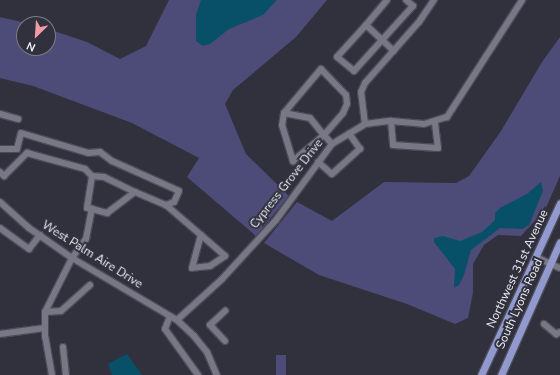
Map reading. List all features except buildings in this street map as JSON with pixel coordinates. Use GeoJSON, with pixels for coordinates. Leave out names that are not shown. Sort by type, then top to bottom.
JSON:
{"type":"FeatureCollection","features":[{"type":"Feature","properties":{"kind":"main road","name":"Northwest 31st Avenue"},"geometry":{"type":"LineString","coordinates":[[496,344],[560,203]]}},
{"type":"Feature","properties":{"kind":"main road","name":"South Lyons Road"},"geometry":{"type":"LineString","coordinates":[[501,375],[560,242]]}},
{"type":"Feature","properties":{"kind":"main road","name":"South Lyons Road"},"geometry":{"type":"LineString","coordinates":[[481,375],[496,344]]}},
{"type":"Feature","properties":{"kind":"street"},"geometry":{"type":"LineString","coordinates":[[387,0],[337,56],[354,71],[381,39],[413,6],[406,0]]}},
{"type":"Feature","properties":{"kind":"street"},"geometry":{"type":"LineString","coordinates":[[365,124],[361,92],[365,83],[394,51],[434,0]]}},
{"type":"Feature","properties":{"kind":"street","name":"Cypress Grove Drive"},"geometry":{"type":"LineString","coordinates":[[177,320],[222,279],[276,220],[332,144],[365,124],[391,121],[424,124],[435,122],[447,117],[458,103],[522,0]]}},
{"type":"Feature","properties":{"kind":"street"},"geometry":{"type":"LineString","coordinates":[[366,25],[394,51]]}},
{"type":"Feature","properties":{"kind":"street"},"geometry":{"type":"LineString","coordinates":[[321,69],[346,95],[347,104],[343,113],[324,135],[293,161],[282,125],[284,113],[321,69]]}},
{"type":"Feature","properties":{"kind":"street"},"geometry":{"type":"LineString","coordinates":[[284,113],[310,118],[332,144]]}},
{"type":"Feature","properties":{"kind":"street"},"geometry":{"type":"LineString","coordinates":[[0,114],[18,119]]}},
{"type":"Feature","properties":{"kind":"street"},"geometry":{"type":"LineString","coordinates":[[391,121],[393,145],[438,148],[435,122]]}},
{"type":"Feature","properties":{"kind":"street"},"geometry":{"type":"LineString","coordinates":[[17,149],[22,133],[88,153],[100,152],[112,161],[179,190],[174,202],[166,205]]}},
{"type":"Feature","properties":{"kind":"street"},"geometry":{"type":"LineString","coordinates":[[318,162],[332,174],[360,149],[349,133]]}},
{"type":"Feature","properties":{"kind":"street"},"geometry":{"type":"LineString","coordinates":[[0,149],[17,149],[85,169],[92,176],[104,176],[166,205],[201,235],[225,256],[210,266],[192,268],[201,235]]}},
{"type":"Feature","properties":{"kind":"street"},"geometry":{"type":"LineString","coordinates":[[0,172],[4,176],[27,153]]}},
{"type":"Feature","properties":{"kind":"street"},"geometry":{"type":"LineString","coordinates":[[92,176],[87,208],[107,213],[136,192]]}},
{"type":"Feature","properties":{"kind":"street","name":"West Palm Aire Drive"},"geometry":{"type":"LineString","coordinates":[[0,202],[40,235],[72,258],[177,320],[194,336],[206,352],[217,375]]}},
{"type":"Feature","properties":{"kind":"street"},"geometry":{"type":"LineString","coordinates":[[52,375],[45,328],[45,312],[72,258],[86,239],[92,209]]}},
{"type":"Feature","properties":{"kind":"street"},"geometry":{"type":"LineString","coordinates":[[0,228],[29,249],[40,235]]}},
{"type":"Feature","properties":{"kind":"street"},"geometry":{"type":"LineString","coordinates":[[536,257],[560,268]]}},
{"type":"Feature","properties":{"kind":"street"},"geometry":{"type":"LineString","coordinates":[[45,312],[53,313],[61,311],[90,285]]}},
{"type":"Feature","properties":{"kind":"street"},"geometry":{"type":"LineString","coordinates":[[225,311],[210,325],[225,341]]}},
{"type":"Feature","properties":{"kind":"street"},"geometry":{"type":"LineString","coordinates":[[170,316],[165,329],[198,375]]}},
{"type":"Feature","properties":{"kind":"street"},"geometry":{"type":"LineString","coordinates":[[544,324],[556,334],[560,332]]}},
{"type":"Feature","properties":{"kind":"street"},"geometry":{"type":"LineString","coordinates":[[0,334],[45,328]]}},
{"type":"Feature","properties":{"kind":"street"},"geometry":{"type":"LineString","coordinates":[[63,347],[66,375]]}},
{"type":"Feature","properties":{"kind":"shaded area"},"geometry":{"type":"Polygon","coordinates":[[[169,0],[327,0],[296,37],[233,90],[225,104],[246,154],[289,196],[256,236],[187,177],[199,158],[132,123],[33,86],[0,78],[0,17],[16,21],[16,56],[56,56],[56,32],[87,42],[120,59],[146,46],[169,0]]]}},
{"type":"Feature","properties":{"kind":"shaded area"},"geometry":{"type":"Polygon","coordinates":[[[560,37],[560,176],[545,210],[521,236],[498,235],[484,245],[473,264],[473,293],[468,318],[455,324],[407,304],[319,275],[264,243],[297,202],[332,221],[384,182],[456,183],[469,176],[501,131],[542,62],[560,37]]]}},
{"type":"Feature","properties":{"kind":"shaded area"},"geometry":{"type":"Polygon","coordinates":[[[276,355],[286,355],[286,375],[276,375],[276,355]]]}},
{"type":"Feature","properties":{"kind":"water"},"geometry":{"type":"Polygon","coordinates":[[[201,0],[276,1],[263,15],[229,29],[210,44],[203,46],[196,41],[196,15],[201,0]]]}},
{"type":"Feature","properties":{"kind":"water"},"geometry":{"type":"Polygon","coordinates":[[[541,182],[543,191],[529,225],[522,229],[500,228],[471,250],[464,275],[459,285],[454,288],[455,269],[434,242],[434,238],[443,236],[460,241],[482,232],[495,220],[495,213],[500,208],[527,194],[541,182]]]}},
{"type":"Feature","properties":{"kind":"water"},"geometry":{"type":"Polygon","coordinates":[[[127,354],[142,375],[112,375],[108,364],[127,354]]]}}]}
